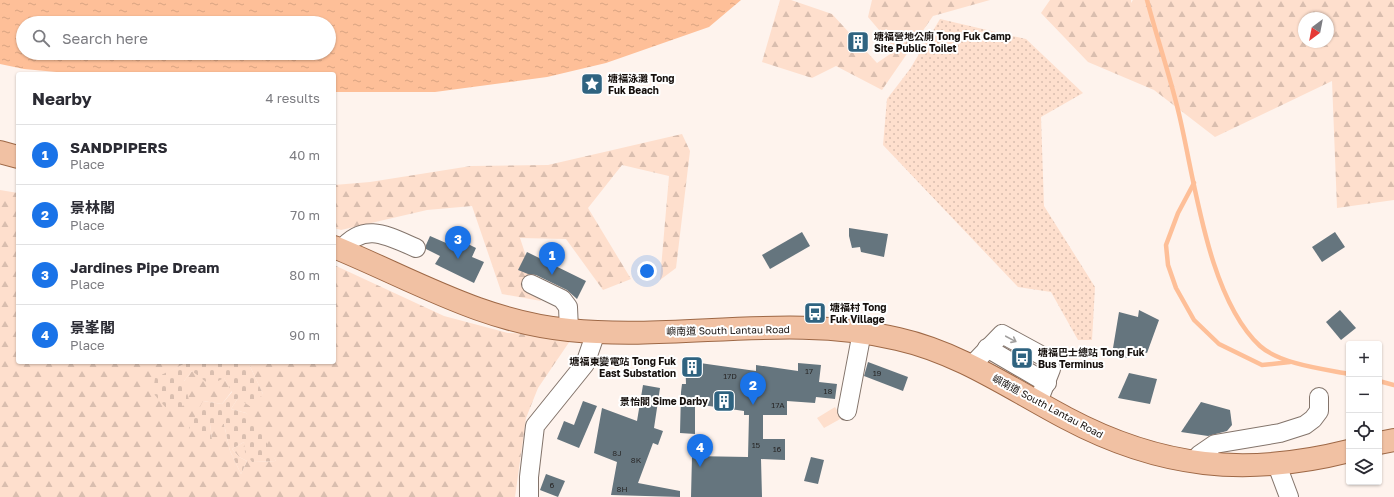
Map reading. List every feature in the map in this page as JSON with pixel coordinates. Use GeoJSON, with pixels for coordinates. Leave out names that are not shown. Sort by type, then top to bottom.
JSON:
{"type":"FeatureCollection","features":[{"type":"Feature","properties":{"kind":"main road"},"geometry":{"type":"LineString","coordinates":[[0,152],[16,156]]}},
{"type":"Feature","properties":{"kind":"main road","name":"嶼南道 South Lantau Road"},"geometry":{"type":"LineString","coordinates":[[337,248],[420,287],[511,320],[569,330],[596,332],[810,328],[862,332],[923,345],[1043,393],[1092,431],[1142,451],[1198,463],[1230,466],[1277,465],[1346,452]]}},
{"type":"Feature","properties":{"kind":"main road"},"geometry":{"type":"LineString","coordinates":[[1382,442],[1394,440]]}},
{"type":"Feature","properties":{"kind":"street"},"geometry":{"type":"LineString","coordinates":[[337,248],[350,238],[373,232],[385,235],[416,248]]}},
{"type":"Feature","properties":{"kind":"street"},"geometry":{"type":"LineString","coordinates":[[531,284],[562,299],[568,307],[569,330]]}},
{"type":"Feature","properties":{"kind":"street"},"geometry":{"type":"LineString","coordinates":[[529,497],[529,477],[535,426],[585,364],[596,332]]}},
{"type":"Feature","properties":{"kind":"street"},"geometry":{"type":"LineString","coordinates":[[847,411],[862,332]]}},
{"type":"Feature","properties":{"kind":"street"},"geometry":{"type":"LineString","coordinates":[[972,365],[1002,334],[1048,359],[1051,370],[1043,393]]}},
{"type":"Feature","properties":{"kind":"street"},"geometry":{"type":"LineString","coordinates":[[1198,463],[1199,455],[1215,444],[1280,432],[1305,425],[1313,419],[1319,410],[1319,397]]}},
{"type":"Feature","properties":{"kind":"street"},"geometry":{"type":"LineString","coordinates":[[1277,465],[1289,497]]}},
{"type":"Feature","properties":{"kind":"green space"},"geometry":{"type":"Polygon","coordinates":[[[780,0],[791,0],[832,14],[877,63],[896,50],[868,17],[872,0],[990,0],[933,16],[882,90],[836,66],[812,78],[762,62],[780,0]]]}},
{"type":"Feature","properties":{"kind":"green space"},"geometry":{"type":"Polygon","coordinates":[[[1050,0],[1131,0],[1131,3],[1133,0],[1394,0],[1394,200],[1337,208],[1332,81],[1215,137],[1154,90],[1088,62],[1041,13],[1050,0]]]}},
{"type":"Feature","properties":{"kind":"green space"},"geometry":{"type":"Polygon","coordinates":[[[940,19],[1026,39],[1083,93],[1041,117],[1044,206],[1095,287],[1092,340],[1078,340],[1051,292],[1018,287],[883,145],[887,99],[910,69],[940,19]]]}},
{"type":"Feature","properties":{"kind":"green space"},"geometry":{"type":"Polygon","coordinates":[[[682,134],[690,151],[676,268],[660,280],[669,176],[622,165],[588,208],[631,279],[603,290],[566,239],[520,238],[541,301],[502,294],[472,206],[427,210],[341,230],[336,229],[336,185],[370,182],[471,166],[548,165],[682,134]]]}},
{"type":"Feature","properties":{"kind":"green space"},"geometry":{"type":"Polygon","coordinates":[[[0,190],[16,193],[16,364],[184,364],[155,379],[184,381],[192,371],[224,378],[232,391],[222,404],[203,401],[212,440],[210,424],[224,424],[230,451],[241,474],[247,461],[239,457],[232,449],[244,442],[252,462],[276,461],[246,413],[231,409],[238,398],[263,394],[249,364],[336,364],[336,266],[444,316],[508,333],[574,335],[538,388],[526,418],[515,497],[0,497],[0,190]]]}},
{"type":"Feature","properties":{"kind":"green space"},"geometry":{"type":"Polygon","coordinates":[[[184,364],[249,364],[263,394],[251,407],[238,398],[231,409],[246,413],[258,426],[276,461],[252,462],[245,452],[244,442],[232,449],[239,457],[247,461],[241,474],[230,451],[224,424],[210,424],[212,440],[206,440],[189,428],[203,401],[222,404],[232,392],[224,378],[210,385],[192,371],[184,381],[190,404],[167,409],[153,393],[155,378],[184,364]]]}},
{"type":"Feature","properties":{"kind":"green space"},"geometry":{"type":"Polygon","coordinates":[[[835,407],[842,418],[824,428],[817,418],[835,407]]]}},
{"type":"Feature","properties":{"kind":"water"},"geometry":{"type":"Polygon","coordinates":[[[0,0],[741,0],[709,27],[606,63],[547,77],[435,92],[336,92],[336,72],[56,72],[24,69],[0,64],[0,0]]]}},
{"type":"Feature","properties":{"kind":"building"},"geometry":{"type":"Polygon","coordinates":[[[849,228],[888,234],[884,257],[861,252],[860,247],[852,248],[849,228]]]}},
{"type":"Feature","properties":{"kind":"building"},"geometry":{"type":"Polygon","coordinates":[[[802,232],[810,246],[770,269],[762,255],[802,232]]]}},
{"type":"Feature","properties":{"kind":"building"},"geometry":{"type":"Polygon","coordinates":[[[1335,232],[1345,247],[1322,262],[1312,247],[1335,232]]]}},
{"type":"Feature","properties":{"kind":"building"},"geometry":{"type":"Polygon","coordinates":[[[430,236],[453,246],[456,238],[476,248],[472,257],[484,262],[474,283],[435,264],[440,256],[426,249],[430,236]]]}},
{"type":"Feature","properties":{"kind":"building"},"geometry":{"type":"Polygon","coordinates":[[[527,252],[586,281],[577,299],[567,290],[536,275],[518,270],[527,252]]]}},
{"type":"Feature","properties":{"kind":"building"},"geometry":{"type":"Polygon","coordinates":[[[1139,310],[1159,320],[1147,353],[1129,347],[1127,358],[1112,354],[1119,312],[1138,317],[1139,310]]]}},
{"type":"Feature","properties":{"kind":"building"},"geometry":{"type":"Polygon","coordinates":[[[1340,310],[1356,328],[1341,340],[1326,322],[1340,310]]]}},
{"type":"Feature","properties":{"kind":"building"},"geometry":{"type":"Polygon","coordinates":[[[685,357],[700,358],[700,363],[756,371],[756,365],[798,371],[798,363],[821,365],[819,382],[837,384],[835,399],[816,397],[815,403],[787,401],[787,415],[763,415],[763,439],[785,439],[785,460],[761,459],[762,497],[691,497],[692,456],[748,457],[749,415],[744,415],[744,411],[695,404],[695,434],[680,433],[681,392],[682,384],[686,384],[685,357]]]}},
{"type":"Feature","properties":{"kind":"building"},"geometry":{"type":"Polygon","coordinates":[[[868,362],[908,377],[903,391],[864,376],[868,362]]]}},
{"type":"Feature","properties":{"kind":"building"},"geometry":{"type":"Polygon","coordinates":[[[1129,373],[1157,379],[1150,404],[1118,398],[1129,373]]]}},
{"type":"Feature","properties":{"kind":"building"},"geometry":{"type":"Polygon","coordinates":[[[643,385],[660,388],[654,428],[663,431],[658,445],[653,443],[638,483],[680,491],[680,497],[611,495],[617,462],[594,453],[602,408],[637,421],[643,385]]]}},
{"type":"Feature","properties":{"kind":"building"},"geometry":{"type":"Polygon","coordinates":[[[583,401],[597,406],[579,448],[557,439],[564,421],[574,425],[583,401]]]}},
{"type":"Feature","properties":{"kind":"building"},"geometry":{"type":"Polygon","coordinates":[[[1201,402],[1230,410],[1232,425],[1227,431],[1208,436],[1181,432],[1201,402]]]}},
{"type":"Feature","properties":{"kind":"building"},"geometry":{"type":"Polygon","coordinates":[[[811,457],[824,460],[818,484],[804,481],[811,457]]]}},
{"type":"Feature","properties":{"kind":"building"},"geometry":{"type":"Polygon","coordinates":[[[546,474],[565,481],[558,497],[540,490],[546,474]]]}},
{"type":"Feature","properties":{"kind":"waterway"},"geometry":{"type":"LineString","coordinates":[[1147,0],[1179,114],[1206,237],[1216,269],[1228,299],[1242,325],[1260,346],[1268,352],[1302,365],[1346,373]]}},
{"type":"Feature","properties":{"kind":"waterway"},"geometry":{"type":"LineString","coordinates":[[1194,183],[1178,213],[1166,245],[1168,265],[1176,288],[1194,320],[1219,344],[1262,365],[1290,362]]}},
{"type":"Feature","properties":{"kind":"waterway"},"geometry":{"type":"LineString","coordinates":[[1382,382],[1394,385]]}},
{"type":"Feature","properties":{"kind":"place","name":"塘福營地公廁 Tong Fuk Camp Site Public Toilet"},"geometry":{"type":"Point","coordinates":[858,42]}},
{"type":"Feature","properties":{"kind":"place","name":"塘褔泳灘 Tong Fuk Beach"},"geometry":{"type":"Point","coordinates":[592,84]}},
{"type":"Feature","properties":{"kind":"place","name":"Jardines Pipe Dream"},"geometry":{"type":"Point","coordinates":[458,259]}},
{"type":"Feature","properties":{"kind":"place","name":"SANDPIPERS"},"geometry":{"type":"Point","coordinates":[552,275]}},
{"type":"Feature","properties":{"kind":"place","name":"塘福村 Tong Fuk Village"},"geometry":{"type":"Point","coordinates":[815,313]}},
{"type":"Feature","properties":{"kind":"place","name":"塘福巴士總站 Tong Fuk Bus Terminus"},"geometry":{"type":"Point","coordinates":[1022,358]}},
{"type":"Feature","properties":{"kind":"place","name":"塘福東變電站 Tong Fuk East Substation"},"geometry":{"type":"Point","coordinates":[692,367]}},
{"type":"Feature","properties":{"kind":"place","name":"景怡閣 Sime Darby"},"geometry":{"type":"Point","coordinates":[724,401]}},
{"type":"Feature","properties":{"kind":"place","name":"景林閣"},"geometry":{"type":"Point","coordinates":[753,405]}},
{"type":"Feature","properties":{"kind":"place","name":"景峯閣"},"geometry":{"type":"Point","coordinates":[700,467]}}]}
